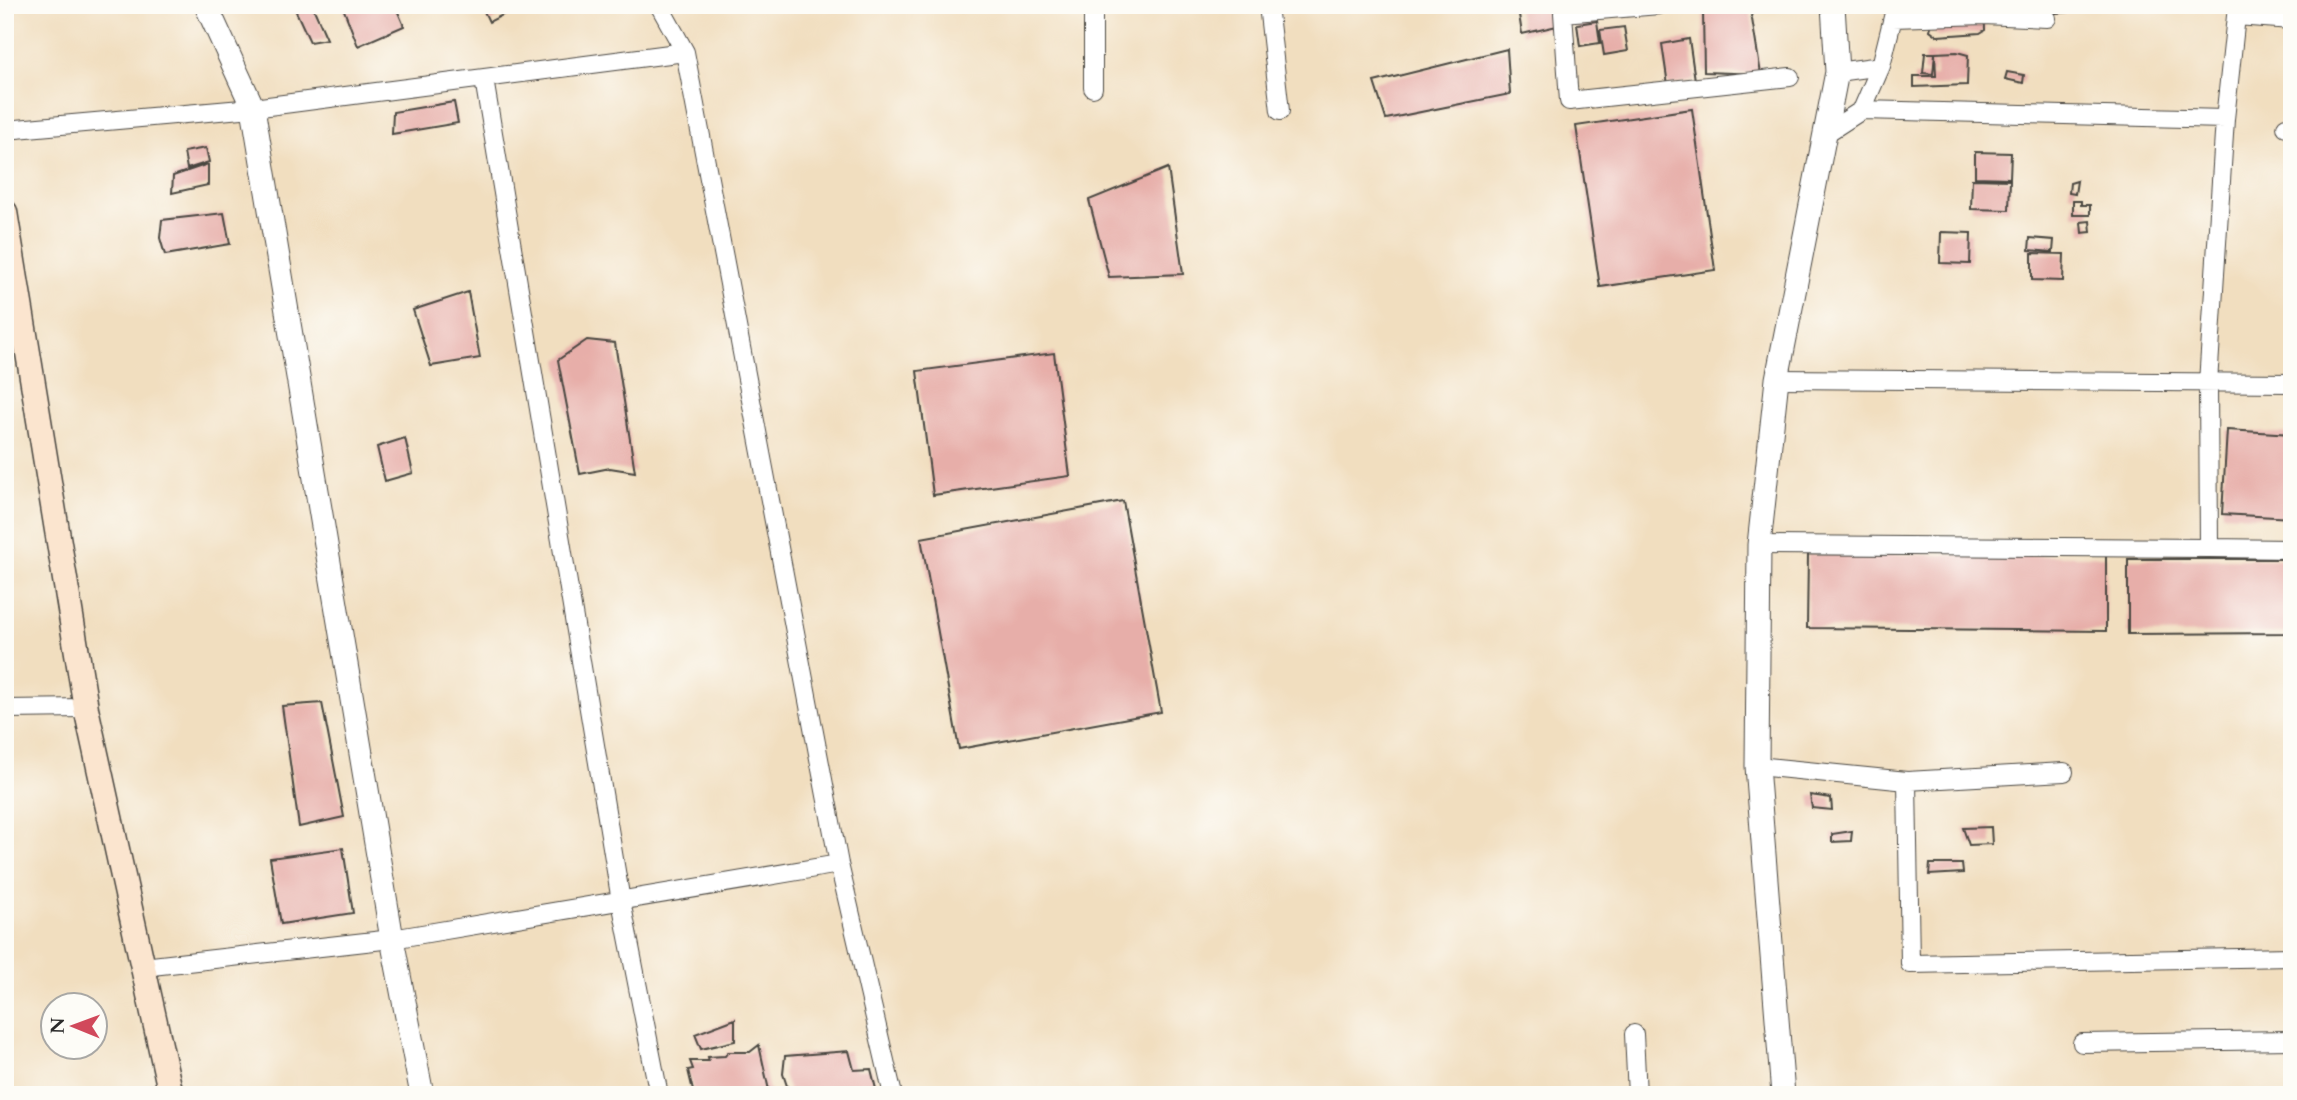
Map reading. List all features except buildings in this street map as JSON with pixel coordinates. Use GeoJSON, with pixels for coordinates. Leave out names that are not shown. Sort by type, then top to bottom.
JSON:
{"type":"FeatureCollection","features":[{"type":"Feature","properties":{"kind":"main road"},"geometry":{"type":"LineString","coordinates":[[5,212],[86,708],[171,1095]]}},
{"type":"Feature","properties":{"kind":"street"},"geometry":{"type":"LineString","coordinates":[[206,5],[253,108],[392,939],[422,1095]]}},
{"type":"Feature","properties":{"kind":"street"},"geometry":{"type":"LineString","coordinates":[[659,5],[685,52],[839,864],[893,1095]]}},
{"type":"Feature","properties":{"kind":"street"},"geometry":{"type":"LineString","coordinates":[[1093,5],[1093,88]]}},
{"type":"Feature","properties":{"kind":"street"},"geometry":{"type":"LineString","coordinates":[[1268,5],[1280,111]]}},
{"type":"Feature","properties":{"kind":"street"},"geometry":{"type":"LineString","coordinates":[[1659,5],[1563,9],[1569,101],[1790,77]]}},
{"type":"Feature","properties":{"kind":"street"},"geometry":{"type":"LineString","coordinates":[[1783,1095],[1757,766],[1759,545],[1777,379],[1837,72],[1833,5]]}},
{"type":"Feature","properties":{"kind":"street"},"geometry":{"type":"LineString","coordinates":[[2209,548],[2208,383],[2225,119],[2237,10],[2292,20]]}},
{"type":"Feature","properties":{"kind":"street"},"geometry":{"type":"LineString","coordinates":[[1825,134],[1862,110],[1881,66],[1895,12],[2047,18]]}},
{"type":"Feature","properties":{"kind":"street"},"geometry":{"type":"LineString","coordinates":[[5,130],[253,108],[685,52]]}},
{"type":"Feature","properties":{"kind":"street"},"geometry":{"type":"LineString","coordinates":[[1837,72],[1881,66]]}},
{"type":"Feature","properties":{"kind":"street"},"geometry":{"type":"LineString","coordinates":[[484,79],[621,901],[659,1095]]}},
{"type":"Feature","properties":{"kind":"street"},"geometry":{"type":"LineString","coordinates":[[1862,110],[2225,119]]}},
{"type":"Feature","properties":{"kind":"street"},"geometry":{"type":"LineString","coordinates":[[1777,379],[2292,383]]}},
{"type":"Feature","properties":{"kind":"street"},"geometry":{"type":"LineString","coordinates":[[1759,545],[2292,549]]}},
{"type":"Feature","properties":{"kind":"street"},"geometry":{"type":"LineString","coordinates":[[5,709],[86,708]]}},
{"type":"Feature","properties":{"kind":"street"},"geometry":{"type":"LineString","coordinates":[[1757,766],[1907,780],[2064,772]]}},
{"type":"Feature","properties":{"kind":"street"},"geometry":{"type":"LineString","coordinates":[[1907,780],[1910,964],[2292,957]]}},
{"type":"Feature","properties":{"kind":"street"},"geometry":{"type":"LineString","coordinates":[[143,967],[392,939],[839,864]]}},
{"type":"Feature","properties":{"kind":"street"},"geometry":{"type":"LineString","coordinates":[[1634,1034],[1637,1095]]}},
{"type":"Feature","properties":{"kind":"street"},"geometry":{"type":"LineString","coordinates":[[2082,1043],[2292,1040]]}}]}
